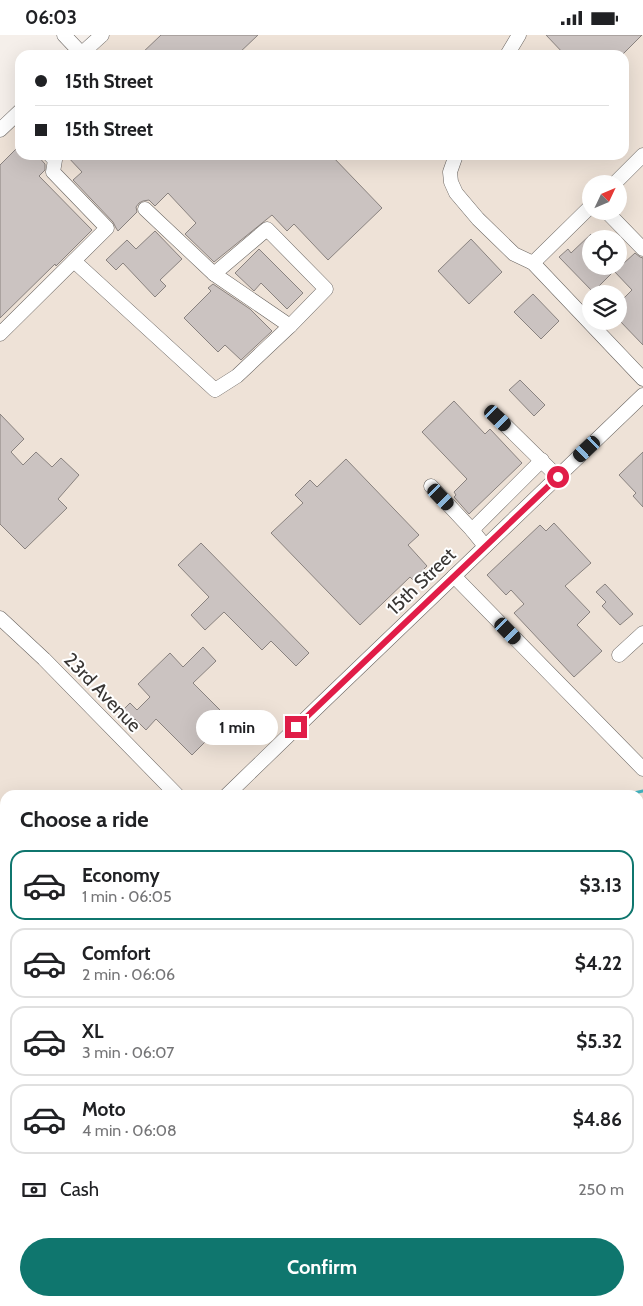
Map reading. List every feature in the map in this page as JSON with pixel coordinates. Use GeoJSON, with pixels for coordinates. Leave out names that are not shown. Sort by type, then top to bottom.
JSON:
{"type":"FeatureCollection","features":[{"type":"Feature","properties":{"kind":"street"},"geometry":{"type":"LineString","coordinates":[[64,35],[77,50]]}},
{"type":"Feature","properties":{"kind":"street"},"geometry":{"type":"LineString","coordinates":[[85,50],[102,35]]}},
{"type":"Feature","properties":{"kind":"street"},"geometry":{"type":"LineString","coordinates":[[510,50],[519,35]]}},
{"type":"Feature","properties":{"kind":"street"},"geometry":{"type":"LineString","coordinates":[[0,130],[15,120]]}},
{"type":"Feature","properties":{"kind":"street"},"geometry":{"type":"LineString","coordinates":[[623,175],[643,155]]}},
{"type":"Feature","properties":{"kind":"street"},"geometry":{"type":"LineString","coordinates":[[0,334],[107,228],[53,172],[54,160]]}},
{"type":"Feature","properties":{"kind":"street"},"geometry":{"type":"LineString","coordinates":[[454,160],[450,172],[451,182],[456,193],[467,207],[514,254],[533,263],[643,379]]}},
{"type":"Feature","properties":{"kind":"street"},"geometry":{"type":"LineString","coordinates":[[145,209],[214,274],[290,326]]}},
{"type":"Feature","properties":{"kind":"street"},"geometry":{"type":"LineString","coordinates":[[533,263],[582,215]]}},
{"type":"Feature","properties":{"kind":"street"},"geometry":{"type":"LineString","coordinates":[[615,220],[643,249]]}},
{"type":"Feature","properties":{"kind":"street"},"geometry":{"type":"LineString","coordinates":[[74,261],[215,389],[237,376],[326,289],[267,229],[214,274]]}},
{"type":"Feature","properties":{"kind":"street","name":"15th Street"},"geometry":{"type":"LineString","coordinates":[[232,790],[643,395]]}},
{"type":"Feature","properties":{"kind":"street"},"geometry":{"type":"LineString","coordinates":[[498,418],[558,477]]}},
{"type":"Feature","properties":{"kind":"street"},"geometry":{"type":"LineString","coordinates":[[472,530],[542,460]]}},
{"type":"Feature","properties":{"kind":"street"},"geometry":{"type":"LineString","coordinates":[[431,486],[485,546]]}},
{"type":"Feature","properties":{"kind":"street"},"geometry":{"type":"LineString","coordinates":[[499,504],[512,520]]}},
{"type":"Feature","properties":{"kind":"street"},"geometry":{"type":"LineString","coordinates":[[454,576],[643,769]]}},
{"type":"Feature","properties":{"kind":"street","name":"23rd Avenue"},"geometry":{"type":"LineString","coordinates":[[0,618],[44,659],[172,790]]}},
{"type":"Feature","properties":{"kind":"street"},"geometry":{"type":"LineString","coordinates":[[619,655],[643,633]]}},
{"type":"Feature","properties":{"kind":"shaded area"},"geometry":{"type":"Polygon","coordinates":[[[109,35],[643,35],[643,790],[0,790],[0,139],[15,125],[15,160],[629,160],[629,50],[93,50],[109,35]]]}},
{"type":"Feature","properties":{"kind":"building"},"geometry":{"type":"Polygon","coordinates":[[[161,35],[258,35],[242,50],[145,50],[161,35]]]}},
{"type":"Feature","properties":{"kind":"building"},"geometry":{"type":"Polygon","coordinates":[[[546,35],[642,35],[627,50],[560,50],[546,35]]]}},
{"type":"Feature","properties":{"kind":"building"},"geometry":{"type":"Polygon","coordinates":[[[15,150],[15,160],[41,160],[45,164],[45,170],[39,176],[92,230],[0,318],[0,165],[15,150]]]}},
{"type":"Feature","properties":{"kind":"building"},"geometry":{"type":"Polygon","coordinates":[[[71,160],[336,160],[382,208],[328,260],[294,224],[287,231],[272,215],[214,262],[185,234],[196,223],[168,193],[155,206],[149,200],[139,203],[136,207],[137,212],[118,231],[113,222],[73,180],[82,172],[71,160]]]}},
{"type":"Feature","properties":{"kind":"building"},"geometry":{"type":"Polygon","coordinates":[[[155,231],[182,259],[160,280],[166,286],[155,297],[123,263],[116,270],[106,260],[127,240],[136,249],[155,231]]]}},
{"type":"Feature","properties":{"kind":"building"},"geometry":{"type":"Polygon","coordinates":[[[471,239],[502,272],[469,304],[438,271],[471,239]]]}},
{"type":"Feature","properties":{"kind":"building"},"geometry":{"type":"Polygon","coordinates":[[[582,243],[582,275],[610,275],[600,285],[586,285],[559,257],[568,249],[571,253],[582,243]]]}},
{"type":"Feature","properties":{"kind":"building"},"geometry":{"type":"Polygon","coordinates":[[[259,249],[303,293],[287,309],[261,283],[254,291],[235,273],[259,249]]]}},
{"type":"Feature","properties":{"kind":"building"},"geometry":{"type":"Polygon","coordinates":[[[635,253],[643,258],[643,345],[627,328],[627,295],[632,290],[618,275],[627,275],[627,260],[635,253]]]}},
{"type":"Feature","properties":{"kind":"building"},"geometry":{"type":"Polygon","coordinates":[[[213,284],[250,309],[272,331],[241,360],[225,345],[218,352],[184,318],[211,291],[208,288],[213,284]]]}},
{"type":"Feature","properties":{"kind":"building"},"geometry":{"type":"Polygon","coordinates":[[[533,294],[559,321],[541,339],[514,312],[533,294]]]}},
{"type":"Feature","properties":{"kind":"building"},"geometry":{"type":"Polygon","coordinates":[[[520,380],[545,405],[534,416],[509,390],[520,380]]]}},
{"type":"Feature","properties":{"kind":"building"},"geometry":{"type":"Polygon","coordinates":[[[454,401],[485,434],[490,429],[522,463],[469,514],[454,497],[456,495],[454,492],[467,479],[422,432],[454,401]]]}},
{"type":"Feature","properties":{"kind":"building"},"geometry":{"type":"Polygon","coordinates":[[[0,414],[24,439],[11,452],[23,465],[36,452],[52,467],[61,458],[79,475],[58,499],[67,508],[25,549],[0,524],[0,414]]]}},
{"type":"Feature","properties":{"kind":"building"},"geometry":{"type":"Polygon","coordinates":[[[643,452],[643,507],[633,496],[636,493],[619,475],[643,452]]]}},
{"type":"Feature","properties":{"kind":"building"},"geometry":{"type":"Polygon","coordinates":[[[346,459],[419,535],[408,545],[427,566],[414,581],[410,577],[360,625],[271,533],[303,503],[295,495],[310,480],[317,487],[346,459]]]}},
{"type":"Feature","properties":{"kind":"building"},"geometry":{"type":"Polygon","coordinates":[[[554,523],[591,563],[565,586],[590,612],[577,625],[602,651],[574,677],[514,613],[524,604],[511,590],[506,595],[487,575],[540,525],[546,531],[554,523]]]}},
{"type":"Feature","properties":{"kind":"building"},"geometry":{"type":"Polygon","coordinates":[[[201,543],[309,653],[296,666],[271,641],[262,650],[224,612],[205,630],[191,615],[209,597],[178,565],[201,543]]]}},
{"type":"Feature","properties":{"kind":"building"},"geometry":{"type":"Polygon","coordinates":[[[605,584],[633,614],[620,625],[602,606],[606,602],[596,592],[605,584]]]}},
{"type":"Feature","properties":{"kind":"building"},"geometry":{"type":"Polygon","coordinates":[[[203,647],[216,661],[193,683],[222,712],[205,730],[211,736],[192,755],[156,719],[146,730],[135,719],[129,726],[118,715],[130,703],[137,710],[150,697],[138,684],[170,653],[183,667],[203,647]]]}},
{"type":"Feature","properties":{"kind":"route"},"geometry":{"type":"LineString","coordinates":[[296,727],[558,477]]}}]}
